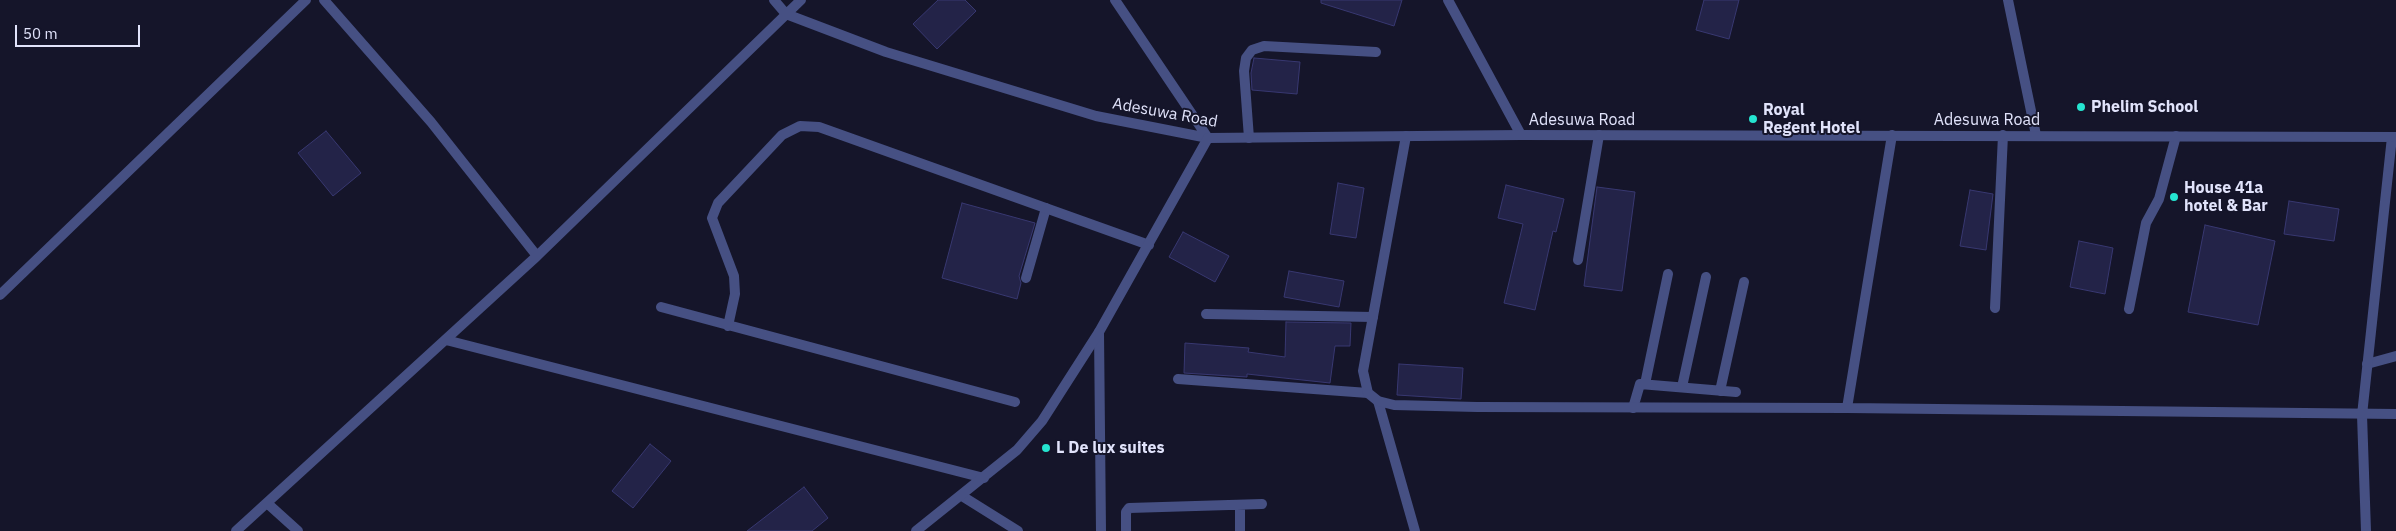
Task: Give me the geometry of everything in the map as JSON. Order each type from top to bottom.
[{"type":"street","points":[[0,295],[306,0]]},
{"type":"street","points":[[324,0],[431,122],[537,256]]},
{"type":"street","points":[[774,0],[786,14]]},
{"type":"street","points":[[236,531],[537,256],[800,0]]},
{"type":"street","points":[[916,531],[1017,450],[1042,421],[1099,332],[1208,138],[1115,0]]},
{"type":"street","points":[[1448,0],[1521,135]]},
{"type":"street","points":[[2008,0],[2036,135]]},
{"type":"street","name":"Adesuwa Road","points":[[786,14],[886,52],[1096,116],[1208,138],[1521,135],[2394,137]]},
{"type":"street","points":[[1249,138],[1244,71],[1246,58],[1252,50],[1264,46],[1376,52]]},
{"type":"street","points":[[728,326],[735,294],[734,276],[712,218],[718,203],[782,136],[800,126],[819,127],[1149,245]]},
{"type":"street","points":[[1578,260],[1599,135]]},
{"type":"street","points":[[1847,408],[1892,135]]},
{"type":"street","points":[[1995,308],[2003,135]]},
{"type":"street","points":[[1368,393],[1363,371],[1406,136]]},
{"type":"street","points":[[2129,309],[2146,224],[2159,199],[2176,136]]},
{"type":"street","points":[[2366,531],[2362,415],[2394,137]]},
{"type":"street","points":[[1026,278],[1046,208]]},
{"type":"street","points":[[1644,384],[1668,274]]},
{"type":"street","points":[[1682,387],[1706,277]]},
{"type":"street","points":[[1720,391],[1744,282]]},
{"type":"street","points":[[661,307],[1015,402]]},
{"type":"street","points":[[1206,314],[1373,317]]},
{"type":"street","points":[[1099,332],[1101,531],[1106,531]]},
{"type":"street","points":[[446,340],[984,478]]},
{"type":"street","points":[[2367,364],[2396,356]]},
{"type":"street","points":[[1178,379],[1368,393],[1378,401],[1394,405],[2396,414]]},
{"type":"street","points":[[1633,408],[1640,384],[1736,392]]},
{"type":"street","points":[[1378,401],[1415,531]]},
{"type":"street","points":[[962,496],[1018,531]]},
{"type":"street","points":[[267,502],[298,531]]},
{"type":"street","points":[[1126,531],[1126,512],[1129,508],[1262,504]]},
{"type":"street","points":[[1240,505],[1240,531]]},
{"type":"building","points":[[938,0],[965,0],[976,11],[937,49],[913,24]]},
{"type":"building","points":[[1321,0],[1402,0],[1394,26],[1321,3]]},
{"type":"building","points":[[1704,0],[1739,0],[1729,39],[1696,30]]},
{"type":"building","points":[[1254,58],[1300,62],[1297,94],[1252,90],[1251,73]]},
{"type":"building","points":[[326,131],[361,173],[333,196],[298,153]]},
{"type":"building","points":[[1338,183],[1364,188],[1356,238],[1330,234]]},
{"type":"building","points":[[1506,185],[1564,199],[1556,232],[1553,231],[1535,310],[1504,303],[1523,224],[1498,218]]},
{"type":"building","points":[[1597,187],[1635,192],[1622,291],[1584,286]]},
{"type":"building","points":[[1970,190],[1993,194],[1986,250],[1960,246]]},
{"type":"building","points":[[2289,201],[2339,209],[2334,241],[2284,234]]},
{"type":"building","points":[[962,203],[1035,223],[1019,276],[1021,283],[1017,299],[942,278]]},
{"type":"building","points":[[2205,225],[2275,241],[2258,325],[2188,312]]},
{"type":"building","points":[[1183,232],[1229,256],[1215,282],[1169,257]]},
{"type":"building","points":[[2079,241],[2113,248],[2105,294],[2070,287]]},
{"type":"building","points":[[1289,271],[1344,281],[1339,307],[1284,297]]},
{"type":"building","points":[[1286,322],[1351,323],[1350,346],[1335,346],[1330,383],[1247,374],[1247,377],[1184,373],[1185,343],[1249,348],[1248,352],[1285,357]]},
{"type":"building","points":[[1399,364],[1463,368],[1461,399],[1397,395]]},
{"type":"building","points":[[650,444],[671,461],[633,508],[612,491]]},
{"type":"building","points":[[804,487],[828,518],[812,531],[747,531]]},
{"type":"place","name":"Phelim School","points":[[2081,107]]},
{"type":"place","name":"Royal Regent Hotel","points":[[1753,119]]},
{"type":"place","name":"House 41a hotel & Bar","points":[[2174,197]]},
{"type":"place","name":"L De lux suites","points":[[1046,448]]}]
